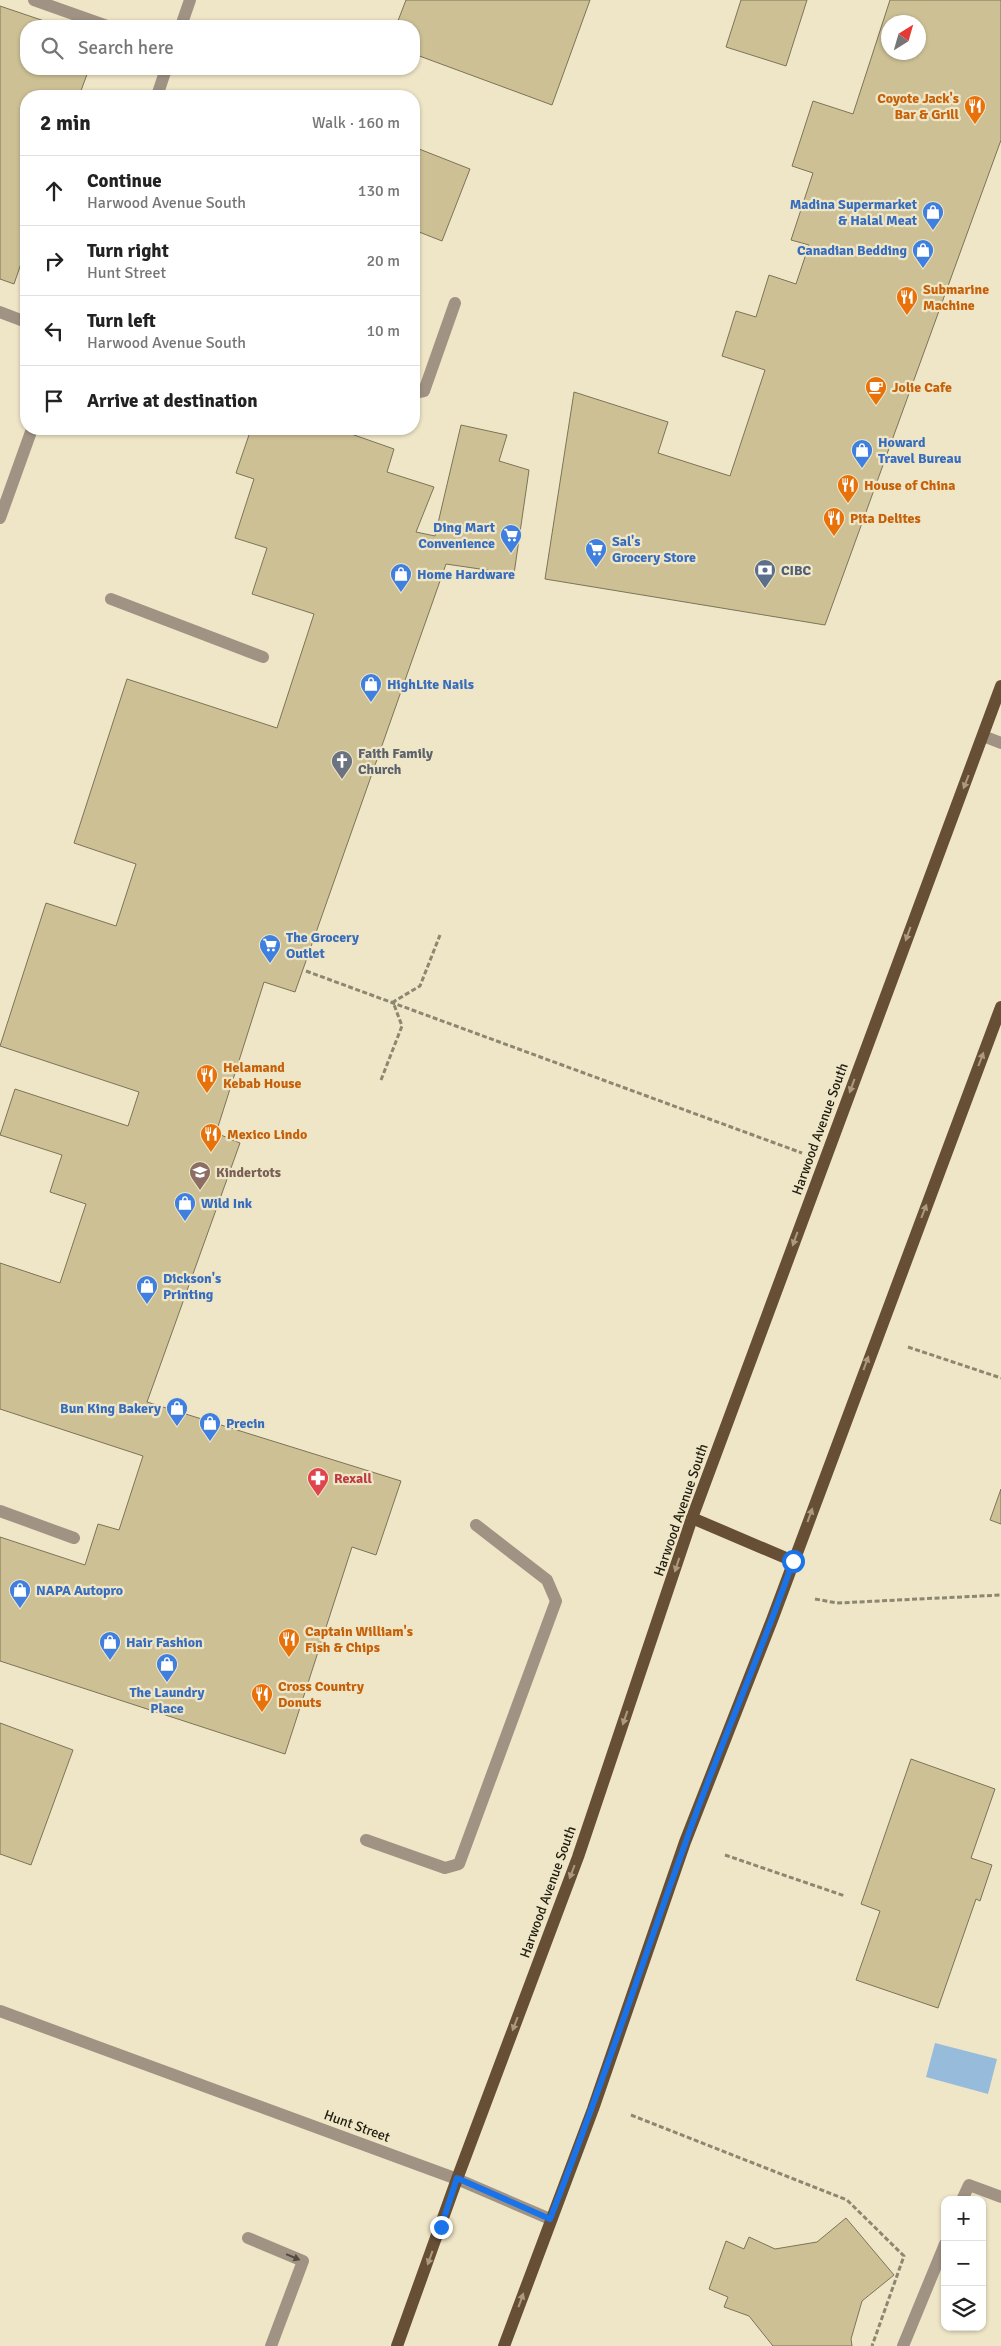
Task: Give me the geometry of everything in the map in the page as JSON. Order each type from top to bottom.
[{"type":"main road","name":"Harwood Avenue South","points":[[397,2346],[457,2178],[578,1857],[692,1518],[1001,686]]},
{"type":"main road","points":[[504,2346],[550,2219],[593,2109],[685,1842],[772,1620],[1001,1007]]},
{"type":"main road","points":[[692,1518],[793,1561]]},
{"type":"street","points":[[34,0],[90,20]]},
{"type":"street","points":[[183,20],[190,0]]},
{"type":"street","points":[[159,90],[164,75]]},
{"type":"street","points":[[420,392],[424,391],[455,303]]},
{"type":"street","points":[[0,312],[20,320]]},
{"type":"street","points":[[0,518],[30,435]]},
{"type":"street","points":[[111,599],[263,657]]},
{"type":"street","points":[[983,736],[1001,743]]},
{"type":"street","points":[[0,1511],[74,1538]]},
{"type":"street","points":[[366,1840],[444,1868],[459,1864],[556,1601],[547,1580],[476,1525]]},
{"type":"street","name":"Hunt Street","points":[[0,2011],[457,2178],[550,2219]]},
{"type":"street","points":[[964,2196],[968,2185],[1001,2197]]},
{"type":"street","points":[[248,2238],[304,2261],[271,2346]]},
{"type":"street","points":[[904,2346],[941,2254]]},
{"type":"path","points":[[393,1002],[420,986],[440,934]]},
{"type":"path","points":[[306,971],[824,1161]]},
{"type":"path","points":[[381,1080],[402,1026],[393,1002]]},
{"type":"path","points":[[908,1347],[1001,1378]]},
{"type":"path","points":[[815,1599],[837,1603],[1001,1595]]},
{"type":"path","points":[[725,1855],[845,1896]]},
{"type":"path","points":[[631,2116],[847,2200],[904,2256],[872,2346]]},
{"type":"water","points":[[935,2043],[997,2059],[988,2094],[926,2077]]},
{"type":"building","points":[[406,0],[590,0],[552,105],[420,56],[420,20],[398,20]]},
{"type":"building","points":[[741,0],[807,0],[786,66],[726,47]]},
{"type":"building","points":[[890,0],[1001,0],[1001,140],[825,625],[545,579],[574,392],[668,422],[658,453],[730,476],[765,370],[722,356],[736,311],[756,317],[769,275],[796,284],[809,245],[791,240],[813,173],[792,166],[813,101],[853,114],[881,28],[881,60],[926,60],[926,15],[885,15]]},
{"type":"building","points":[[0,6],[41,20],[20,20],[20,75],[87,75],[81,90],[20,90],[20,266],[14,284],[0,279]]},
{"type":"building","points":[[420,149],[470,169],[442,241],[420,232]]},
{"type":"building","points":[[461,425],[507,435],[499,461],[529,470],[514,574],[446,564],[295,992],[264,982],[216,1133],[240,1143],[147,1402],[401,1481],[376,1555],[352,1547],[285,1754],[0,1661],[0,1537],[85,1565],[98,1524],[119,1530],[143,1456],[0,1409],[0,1263],[60,1283],[86,1204],[50,1192],[62,1155],[0,1135],[15,1089],[128,1126],[139,1092],[0,1046],[46,903],[116,926],[136,864],[74,843],[127,679],[277,728],[314,614],[252,594],[267,548],[235,538],[254,479],[236,473],[249,435],[354,435],[394,449],[387,472],[434,487],[416,532],[435,536]]},
{"type":"building","points":[[1001,1489],[1001,1524],[990,1520]]},
{"type":"building","points":[[0,1723],[73,1750],[31,1865],[0,1854]]},
{"type":"building","points":[[911,1759],[995,1789],[971,1858],[992,1865],[980,1901],[976,1899],[938,2008],[856,1980],[880,1911],[861,1904]]},
{"type":"building","points":[[846,2218],[894,2275],[862,2301],[851,2339],[852,2346],[773,2346],[749,2316],[724,2307],[728,2297],[709,2289],[726,2241],[744,2249],[749,2237],[775,2249],[817,2242]]},
{"type":"place","name":"Coyote Jack's Bar & Grill","points":[[975,125]]},
{"type":"place","name":"Madina Supermarket & Halal Meat","points":[[933,231]]},
{"type":"place","name":"Canadian Bedding","points":[[923,269]]},
{"type":"place","name":"Submarine Machine","points":[[907,316]]},
{"type":"place","name":"Jolie Cafe","points":[[876,406]]},
{"type":"place","name":"Howard Travel Bureau","points":[[862,469]]},
{"type":"place","name":"House of China","points":[[848,504]]},
{"type":"place","name":"Pita Delites","points":[[834,537]]},
{"type":"place","name":"Ding Mart Convenience","points":[[511,554]]},
{"type":"place","name":"Sal's Grocery Store","points":[[596,568]]},
{"type":"place","name":"CIBC","points":[[765,589]]},
{"type":"place","name":"Home Hardware","points":[[401,593]]},
{"type":"place","name":"HighLite Nails","points":[[371,703]]},
{"type":"place","name":"Faith Family Church","points":[[342,780]]},
{"type":"place","name":"The Grocery Outlet","points":[[270,964]]},
{"type":"place","name":"Helamand Kebab House","points":[[207,1094]]},
{"type":"place","name":"Mexico Lindo","points":[[211,1153]]},
{"type":"place","name":"Kindertots","points":[[200,1191]]},
{"type":"place","name":"Wild Ink","points":[[185,1222]]},
{"type":"place","name":"Dickson's Printing","points":[[147,1305]]},
{"type":"place","name":"Bun King Bakery","points":[[177,1427]]},
{"type":"place","name":"Precin","points":[[210,1442]]},
{"type":"place","name":"Rexall","points":[[318,1497]]},
{"type":"place","name":"NAPA Autopro","points":[[20,1609]]},
{"type":"place","name":"Captain William's Fish & Chips","points":[[289,1658]]},
{"type":"place","name":"Hair Fashion","points":[[110,1661]]},
{"type":"place","name":"The Laundry Place","points":[[167,1683]]},
{"type":"place","name":"Cross Country Donuts","points":[[262,1713]]},
{"type":"route","points":[[441,2227],[457,2178],[550,2219],[593,2109],[685,1842],[772,1620],[793,1561]]}]
